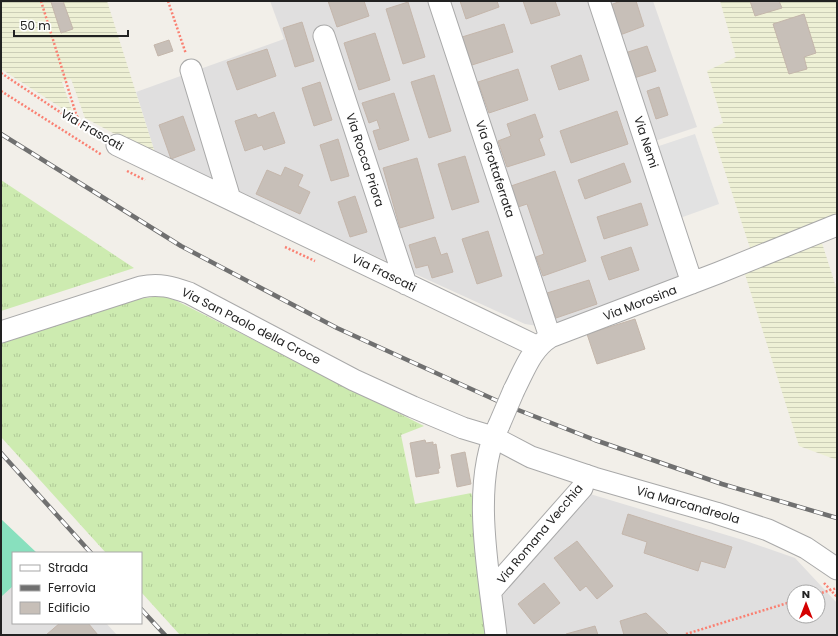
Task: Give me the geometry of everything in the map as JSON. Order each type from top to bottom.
[{"type":"street","name":"Via Grottaferrata","points":[[439,1],[544,342]]},
{"type":"street","name":"Via Nemi","points":[[599,1],[692,283]]},
{"type":"street","name":"Via Rocca Priora","points":[[324,36],[406,284]]},
{"type":"street","points":[[191,70],[230,199]]},
{"type":"street","name":"Via Frascati","points":[[118,145],[406,284],[544,342]]},
{"type":"street","name":"Via Morosina","points":[[544,342],[837,225]]},
{"type":"street","name":"Via San Paolo della Croce","points":[[1,332],[147,285],[164,285],[189,293],[354,380],[400,402],[463,428],[496,431]]},
{"type":"street","points":[[496,431],[530,358],[544,342]]},
{"type":"street","name":"Via Marcandreola","points":[[496,431],[531,457],[768,530],[806,548],[837,569]]},
{"type":"street","name":"Via Romana Vecchia","points":[[496,431],[486,471],[484,508],[484,530],[496,635]]},
{"type":"street","name":"Via Marcandreola","points":[[486,471],[496,463],[508,458],[531,457]]},
{"type":"street","name":"Via Romana Vecchia","points":[[491,591],[582,488],[586,475]]},
{"type":"path","points":[[41,1],[81,126]]},
{"type":"path","points":[[168,1],[191,70]]},
{"type":"path","name":"Via Frascati","points":[[1,74],[81,126],[118,145]]},
{"type":"path","points":[[826,591],[837,588]]},
{"type":"path","points":[[686,634],[786,603]]},
{"type":"shaded area","points":[[270,1],[653,1],[697,127],[652,142],[698,277],[550,328],[525,324],[156,156],[136,92],[284,39]]},
{"type":"shaded area","points":[[695,134],[719,204],[680,218],[656,147]]},
{"type":"shaded area","points":[[590,494],[743,540],[795,558],[819,584],[786,584],[786,624],[826,624],[826,591],[837,603],[837,635],[497,635],[491,591]]},
{"type":"shaded area","points":[[12,587],[12,624],[107,624],[117,635],[1,635],[1,597]]},
{"type":"green space","points":[[1,1],[107,1],[156,156],[85,118],[71,79],[62,82],[74,116],[1,69]]},
{"type":"green space","points":[[720,1],[837,1],[837,216],[750,248],[711,129],[723,123],[707,71],[736,57]]},
{"type":"green space","points":[[1,180],[134,268],[1,311]]},
{"type":"green space","points":[[821,240],[837,290],[837,460],[799,446],[743,268]]},
{"type":"green space","points":[[165,297],[175,300],[424,426],[401,435],[415,504],[471,493],[484,520],[497,635],[180,635],[142,593],[142,552],[105,552],[1,437],[1,343],[138,299]]},
{"type":"green space","points":[[1,519],[36,552],[12,552],[12,587],[1,597]]},
{"type":"building","points":[[63,1],[73,29],[61,33],[51,2]]},
{"type":"building","points":[[328,1],[364,1],[369,16],[337,27]]},
{"type":"building","points":[[460,1],[497,1],[499,7],[466,19]]},
{"type":"building","points":[[523,1],[555,1],[560,15],[531,24]]},
{"type":"building","points":[[621,1],[636,1],[644,26],[620,35],[610,5]]},
{"type":"building","points":[[750,1],[779,1],[782,8],[755,16]]},
{"type":"building","points":[[408,2],[425,57],[403,64],[386,9]]},
{"type":"building","points":[[804,14],[816,53],[804,57],[807,69],[789,74],[773,24]]},
{"type":"building","points":[[302,22],[314,61],[295,67],[283,28]]},
{"type":"building","points":[[504,24],[513,52],[472,65],[462,37]]},
{"type":"building","points":[[375,33],[390,80],[359,90],[344,43]]},
{"type":"building","points":[[169,40],[173,51],[158,56],[154,45]]},
{"type":"building","points":[[647,46],[656,71],[634,78],[625,53]]},
{"type":"building","points":[[267,49],[276,76],[237,90],[227,62]]},
{"type":"building","points":[[581,55],[589,80],[559,90],[551,66]]},
{"type":"building","points":[[518,69],[528,100],[489,113],[478,82]]},
{"type":"building","points":[[434,75],[451,131],[429,138],[411,82]]},
{"type":"building","points":[[320,82],[332,120],[314,126],[302,88]]},
{"type":"building","points":[[659,87],[668,115],[656,119],[647,91]]},
{"type":"building","points":[[394,93],[409,140],[379,150],[373,131],[380,129],[377,120],[369,123],[362,103]]},
{"type":"building","points":[[617,111],[628,144],[571,163],[560,131]]},
{"type":"building","points":[[274,112],[285,143],[264,150],[262,145],[245,151],[235,121],[256,114],[258,118]]},
{"type":"building","points":[[535,114],[543,137],[539,139],[545,155],[507,167],[498,141],[511,136],[507,124]]},
{"type":"building","points":[[183,116],[195,150],[171,159],[159,125]]},
{"type":"building","points":[[338,139],[349,176],[331,181],[320,145]]},
{"type":"building","points":[[465,156],[479,202],[452,210],[438,164]]},
{"type":"building","points":[[417,158],[434,218],[400,228],[383,168]]},
{"type":"building","points":[[624,163],[631,182],[585,199],[578,180]]},
{"type":"building","points":[[285,167],[303,175],[298,186],[310,192],[300,214],[256,194],[267,170],[281,176]]},
{"type":"building","points":[[555,171],[586,261],[543,276],[536,257],[544,254],[527,204],[518,207],[511,186]]},
{"type":"building","points":[[355,196],[367,232],[350,237],[338,202]]},
{"type":"building","points":[[641,203],[648,225],[604,239],[597,217]]},
{"type":"building","points":[[488,231],[502,276],[477,284],[462,239]]},
{"type":"building","points":[[435,237],[441,255],[447,253],[453,272],[432,278],[428,265],[416,268],[409,245]]},
{"type":"building","points":[[631,247],[639,270],[609,280],[601,257]]},
{"type":"building","points":[[589,280],[597,304],[556,318],[547,293]]},
{"type":"building","points":[[635,319],[645,349],[597,364],[587,334]]},
{"type":"building","points":[[425,440],[426,443],[433,442],[433,445],[436,444],[440,468],[438,469],[439,473],[416,477],[410,443]]},
{"type":"building","points":[[465,452],[471,484],[457,487],[451,455]]},
{"type":"building","points":[[628,514],[732,547],[725,568],[701,561],[698,571],[644,553],[647,542],[622,534]]},
{"type":"building","points":[[577,541],[613,586],[597,599],[586,586],[580,591],[554,558]]},
{"type":"building","points":[[544,583],[560,603],[534,624],[518,604]]},
{"type":"building","points":[[646,613],[668,634],[624,635],[620,621]]},
{"type":"building","points":[[59,624],[89,624],[98,635],[46,635]]},
{"type":"building","points":[[595,626],[598,635],[566,635],[566,634]]},
{"type":"railway","points":[[1,134],[181,246],[337,328],[513,408],[595,440],[722,484],[837,518]]},
{"type":"railway","points":[[1,453],[90,552]]},
{"type":"railway","points":[[142,610],[165,635]]}]
